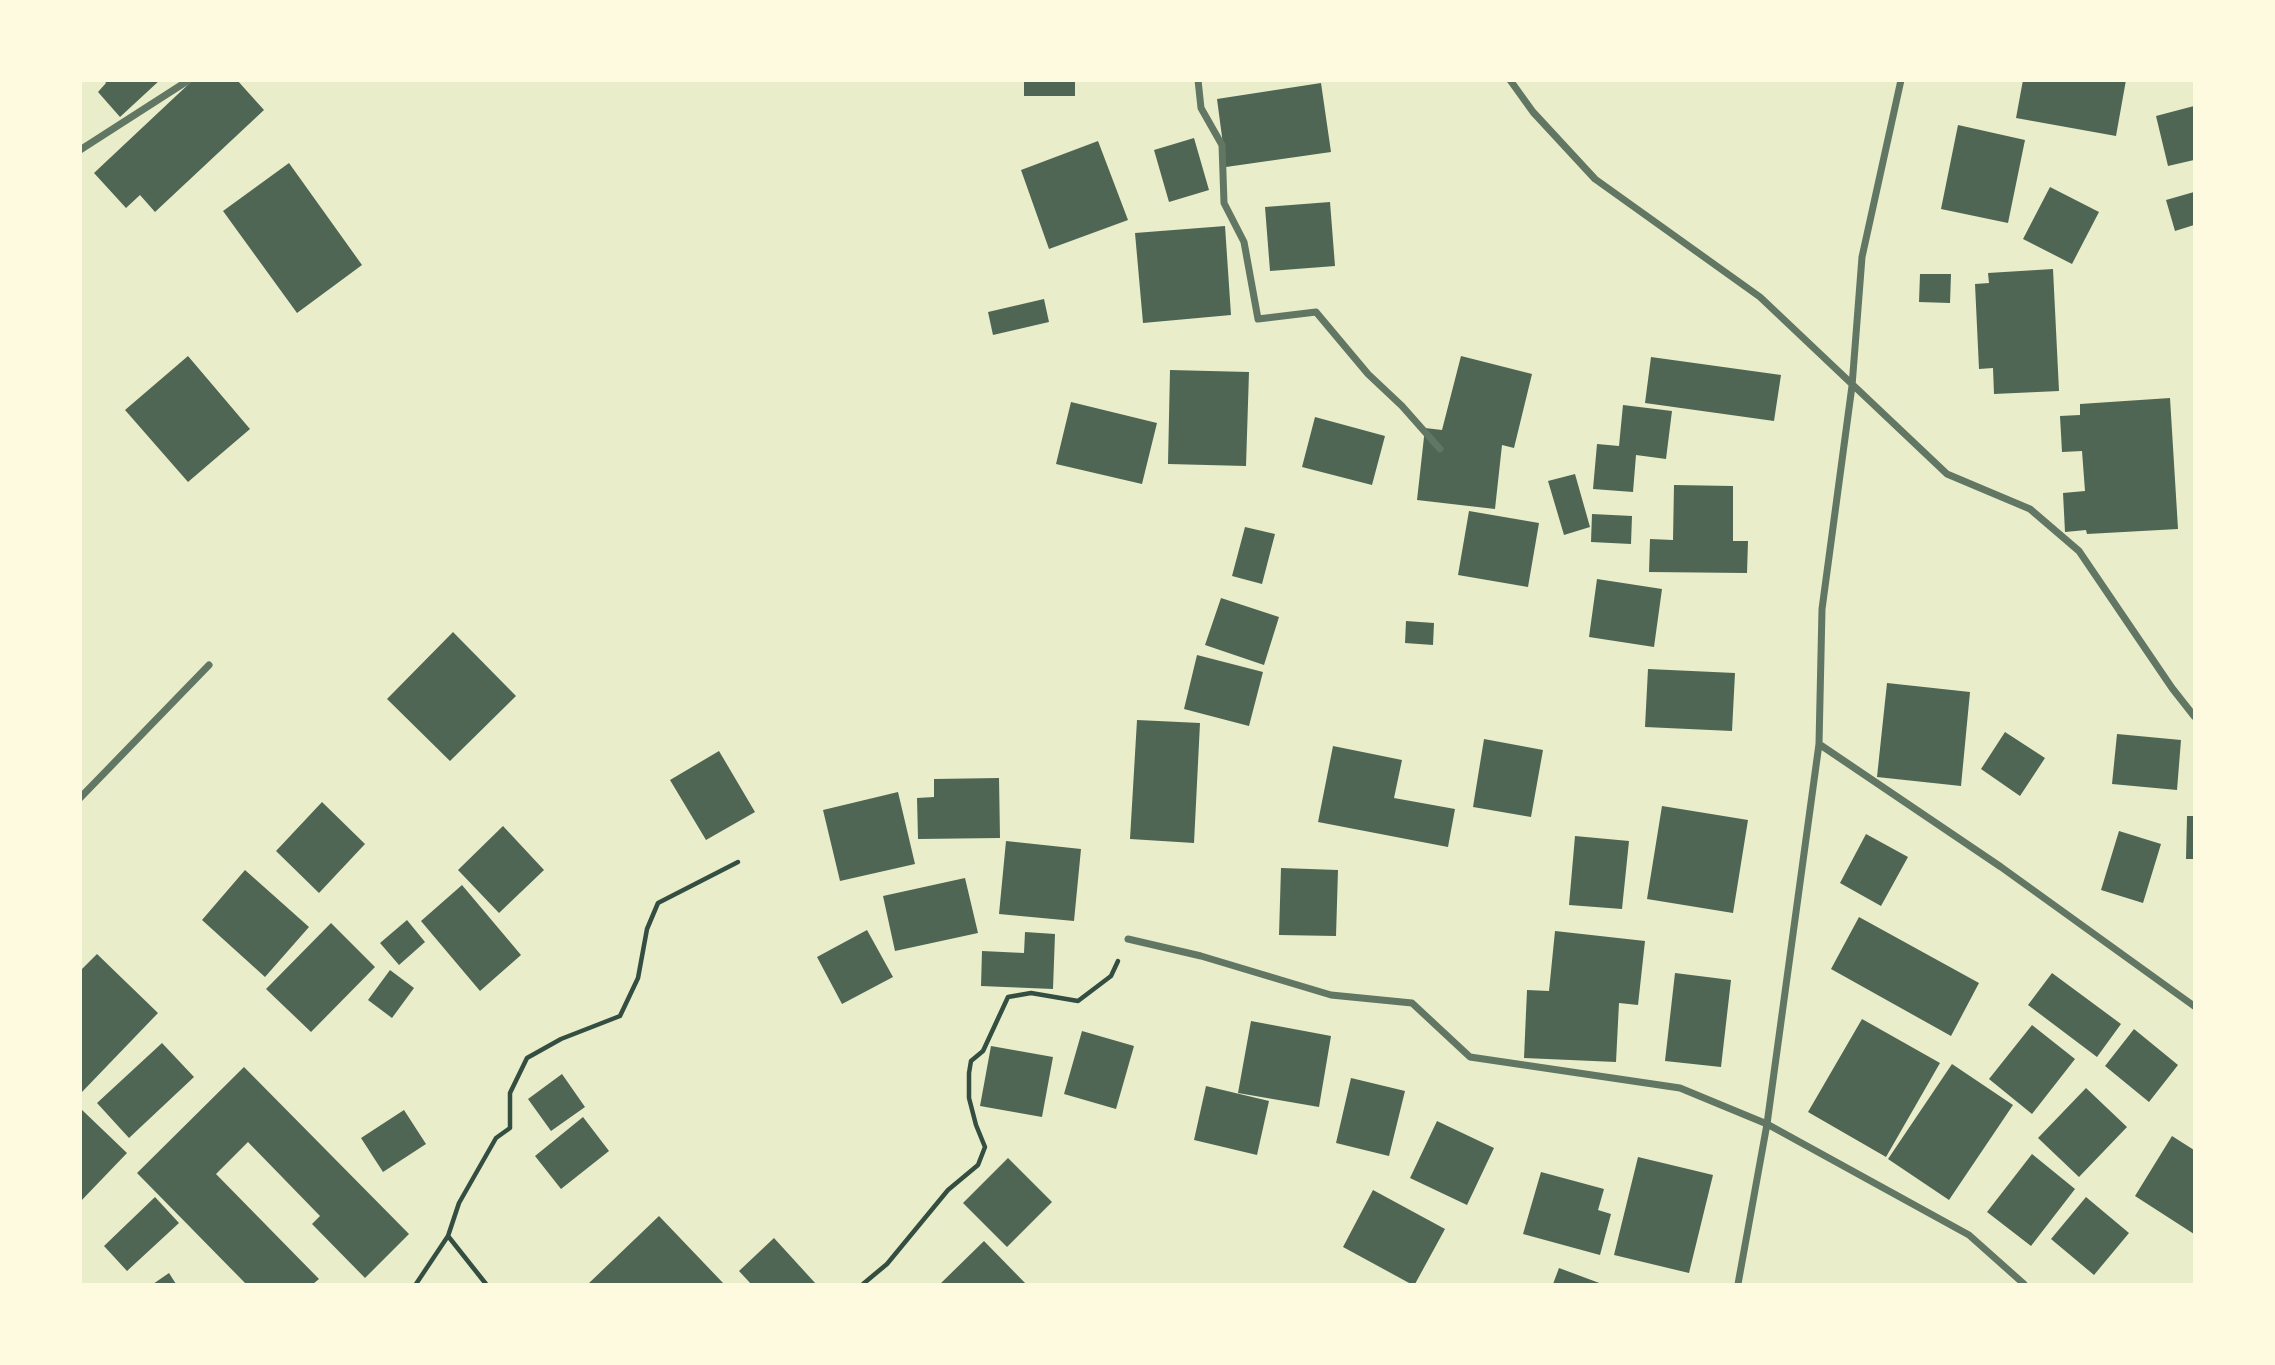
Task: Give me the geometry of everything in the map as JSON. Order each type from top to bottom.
[{"type":"street","points":[[80,150],[189,80]]},
{"type":"street","points":[[1198,80],[1201,108],[1222,145],[1223,203],[1244,242],[1258,319],[1316,312],[1368,374],[1402,406],[1440,449]]},
{"type":"street","points":[[1510,80],[1532,112],[1595,179],[1759,297],[1947,474],[2029,509],[2079,551],[2194,716]]},
{"type":"street","points":[[1738,1284],[1767,1124],[1819,744],[1822,609],[1852,386],[1862,257],[1900,80]]},
{"type":"street","points":[[80,797],[209,664]]},
{"type":"street","points":[[1819,744],[2001,867],[2194,1006]]},
{"type":"street","points":[[1128,939],[1200,956],[1331,995],[1412,1003],[1470,1057],[1680,1088],[1767,1124],[1969,1235],[2024,1284]]},
{"type":"path","points":[[416,1284],[448,1236],[459,1203],[496,1138],[510,1128],[510,1093],[527,1059],[561,1040],[620,1016],[638,978],[646,929],[658,904],[738,862]]},
{"type":"path","points":[[863,1284],[887,1264],[948,1190],[978,1165],[985,1147],[969,1098],[971,1061],[983,1051],[1007,997],[1031,993],[1078,1001],[1111,976],[1128,939]]},
{"type":"path","points":[[448,1236],[486,1284]]},
{"type":"building","points":[[104,80],[160,80],[120,117],[98,92],[106,83]]},
{"type":"building","points":[[193,80],[237,80],[264,110],[155,212],[140,195],[126,208],[94,173]]},
{"type":"building","points":[[1024,80],[1075,80],[1075,96],[1024,96]]},
{"type":"building","points":[[2023,80],[2126,80],[2116,136],[2016,118]]},
{"type":"building","points":[[1321,83],[1331,152],[1226,167],[1217,99]]},
{"type":"building","points":[[2194,106],[2194,160],[2168,166],[2156,116]]},
{"type":"building","points":[[1958,125],[2025,140],[2008,223],[1941,209]]},
{"type":"building","points":[[1194,138],[1209,190],[1169,202],[1154,150]]},
{"type":"building","points":[[1098,141],[1128,220],[1049,249],[1021,170]]},
{"type":"building","points":[[289,163],[362,265],[297,313],[223,211]]},
{"type":"building","points":[[2050,187],[2099,212],[2072,264],[2023,239]]},
{"type":"building","points":[[2194,192],[2194,225],[2175,231],[2166,200]]},
{"type":"building","points":[[1330,202],[1335,266],[1270,271],[1265,207]]},
{"type":"building","points":[[1225,226],[1231,315],[1143,323],[1135,233]]},
{"type":"building","points":[[2053,269],[2059,391],[1994,394],[1993,368],[1979,369],[1975,284],[1989,283],[1988,273]]},
{"type":"building","points":[[1920,274],[1951,274],[1950,303],[1919,302]]},
{"type":"building","points":[[1044,299],[1049,322],[993,335],[988,312]]},
{"type":"building","points":[[188,356],[250,429],[188,482],[125,410]]},
{"type":"building","points":[[1461,356],[1532,374],[1514,448],[1502,445],[1495,509],[1417,500],[1425,428],[1442,430]]},
{"type":"building","points":[[1651,357],[1781,375],[1774,421],[1645,403]]},
{"type":"building","points":[[1170,370],[1249,372],[1246,466],[1168,464]]},
{"type":"building","points":[[2170,398],[2178,529],[2087,534],[2086,530],[2065,532],[2063,493],[2085,491],[2082,451],[2062,452],[2060,416],[2080,415],[2080,404]]},
{"type":"building","points":[[1071,402],[1157,423],[1142,484],[1056,464]]},
{"type":"building","points":[[1623,405],[1672,411],[1666,459],[1636,455],[1633,492],[1593,489],[1597,444],[1619,446]]},
{"type":"building","points":[[1315,417],[1385,436],[1372,485],[1302,467]]},
{"type":"building","points":[[1575,474],[1590,527],[1564,535],[1548,481]]},
{"type":"building","points":[[1674,485],[1733,486],[1733,541],[1748,541],[1747,573],[1649,572],[1650,539],[1673,540]]},
{"type":"building","points":[[1469,511],[1539,523],[1528,587],[1458,575]]},
{"type":"building","points":[[1592,514],[1632,516],[1631,544],[1591,542]]},
{"type":"building","points":[[1245,527],[1275,534],[1262,584],[1232,576]]},
{"type":"building","points":[[1597,579],[1662,589],[1654,647],[1589,637]]},
{"type":"building","points":[[1221,598],[1279,617],[1264,665],[1205,645]]},
{"type":"building","points":[[1406,621],[1434,623],[1433,645],[1405,643]]},
{"type":"building","points":[[453,632],[516,696],[450,761],[387,699]]},
{"type":"building","points":[[1197,655],[1263,672],[1249,726],[1184,709]]},
{"type":"building","points":[[1648,669],[1735,673],[1732,731],[1645,727]]},
{"type":"building","points":[[1887,683],[1970,692],[1961,786],[1877,777]]},
{"type":"building","points":[[1137,720],[1200,723],[1194,843],[1130,839]]},
{"type":"building","points":[[2005,732],[2045,758],[2020,796],[1981,769]]},
{"type":"building","points":[[2117,734],[2181,740],[2177,790],[2112,784]]},
{"type":"building","points":[[1484,739],[1543,750],[1531,817],[1473,807]]},
{"type":"building","points":[[1333,746],[1402,760],[1394,798],[1455,809],[1448,847],[1318,822]]},
{"type":"building","points":[[719,751],[755,812],[706,840],[670,780]]},
{"type":"building","points":[[999,778],[1000,838],[918,839],[917,798],[934,797],[934,779]]},
{"type":"building","points":[[898,792],[915,864],[840,881],[823,810]]},
{"type":"building","points":[[322,802],[365,844],[319,893],[276,851]]},
{"type":"building","points":[[1662,806],[1748,820],[1733,913],[1647,899]]},
{"type":"building","points":[[2187,816],[2194,816],[2194,859],[2186,859]]},
{"type":"building","points":[[503,826],[544,870],[499,913],[458,870]]},
{"type":"building","points":[[2119,831],[2161,844],[2143,903],[2101,890]]},
{"type":"building","points":[[1866,834],[1908,857],[1881,906],[1840,883]]},
{"type":"building","points":[[1575,836],[1629,841],[1622,909],[1569,905]]},
{"type":"building","points":[[1006,841],[1081,849],[1074,921],[999,914]]},
{"type":"building","points":[[1281,868],[1338,870],[1336,936],[1279,935]]},
{"type":"building","points":[[245,870],[309,927],[265,977],[202,920]]},
{"type":"building","points":[[965,878],[978,933],[895,951],[883,896]]},
{"type":"building","points":[[462,885],[521,955],[480,991],[421,921]]},
{"type":"building","points":[[1859,917],[1979,983],[1951,1036],[1831,969]]},
{"type":"building","points":[[407,920],[425,942],[399,965],[380,943]]},
{"type":"building","points":[[331,923],[375,967],[311,1032],[266,989]]},
{"type":"building","points":[[867,930],[893,977],[842,1004],[817,957]]},
{"type":"building","points":[[1555,931],[1645,941],[1638,1005],[1619,1003],[1616,1062],[1524,1058],[1527,990],[1549,991]]},
{"type":"building","points":[[1025,932],[1055,934],[1053,989],[981,986],[982,951],[1024,953]]},
{"type":"building","points":[[97,954],[158,1013],[82,1092],[80,971]]},
{"type":"building","points":[[390,970],[414,988],[392,1018],[368,1000]]},
{"type":"building","points":[[1675,973],[1731,980],[1721,1067],[1665,1061]]},
{"type":"building","points":[[2052,973],[2121,1024],[2097,1057],[2028,1005]]},
{"type":"building","points":[[1862,1019],[1940,1063],[1886,1157],[1808,1112]]},
{"type":"building","points":[[1251,1021],[1331,1036],[1319,1107],[1238,1093]]},
{"type":"building","points":[[2032,1025],[2075,1059],[2032,1114],[1989,1079]]},
{"type":"building","points":[[2134,1029],[2178,1065],[2149,1102],[2105,1066]]},
{"type":"building","points":[[1082,1031],[1134,1046],[1116,1109],[1064,1094]]},
{"type":"building","points":[[162,1043],[194,1077],[129,1138],[97,1103]]},
{"type":"building","points":[[991,1046],[1053,1057],[1042,1117],[980,1106]]},
{"type":"building","points":[[1952,1064],[2013,1105],[1949,1200],[1888,1159]]},
{"type":"building","points":[[244,1067],[409,1234],[365,1278],[312,1224],[320,1216],[248,1142],[216,1174],[319,1279],[313,1284],[246,1284],[137,1173]]},
{"type":"building","points":[[562,1074],[585,1107],[551,1131],[528,1099]]},
{"type":"building","points":[[1351,1078],[1405,1091],[1389,1156],[1336,1143]]},
{"type":"building","points":[[1206,1086],[1269,1101],[1257,1155],[1194,1140]]},
{"type":"building","points":[[2086,1088],[2127,1127],[2079,1177],[2038,1138]]},
{"type":"building","points":[[80,1108],[127,1153],[80,1202]]},
{"type":"building","points":[[404,1110],[426,1144],[383,1172],[361,1138]]},
{"type":"building","points":[[583,1117],[609,1151],[561,1189],[535,1156]]},
{"type":"building","points":[[1437,1121],[1494,1148],[1467,1205],[1410,1178]]},
{"type":"building","points":[[2172,1136],[2194,1150],[2194,1234],[2135,1196]]},
{"type":"building","points":[[2032,1154],[2075,1189],[2031,1246],[1987,1212]]},
{"type":"building","points":[[1638,1157],[1713,1175],[1689,1273],[1614,1255]]},
{"type":"building","points":[[1008,1158],[1052,1202],[1007,1247],[963,1203]]},
{"type":"building","points":[[1541,1172],[1604,1189],[1598,1210],[1611,1214],[1600,1255],[1523,1234]]},
{"type":"building","points":[[1373,1190],[1445,1229],[1415,1284],[1343,1247]]},
{"type":"building","points":[[155,1197],[179,1223],[127,1271],[104,1246]]},
{"type":"building","points":[[2086,1197],[2129,1233],[2094,1275],[2051,1239]]},
{"type":"building","points":[[659,1216],[724,1284],[588,1284]]},
{"type":"building","points":[[774,1238],[816,1284],[751,1284],[739,1271]]},
{"type":"building","points":[[984,1241],[1026,1284],[940,1284]]},
{"type":"building","points":[[1559,1268],[1602,1284],[1553,1284]]},
{"type":"building","points":[[169,1273],[176,1284],[153,1284]]}]
